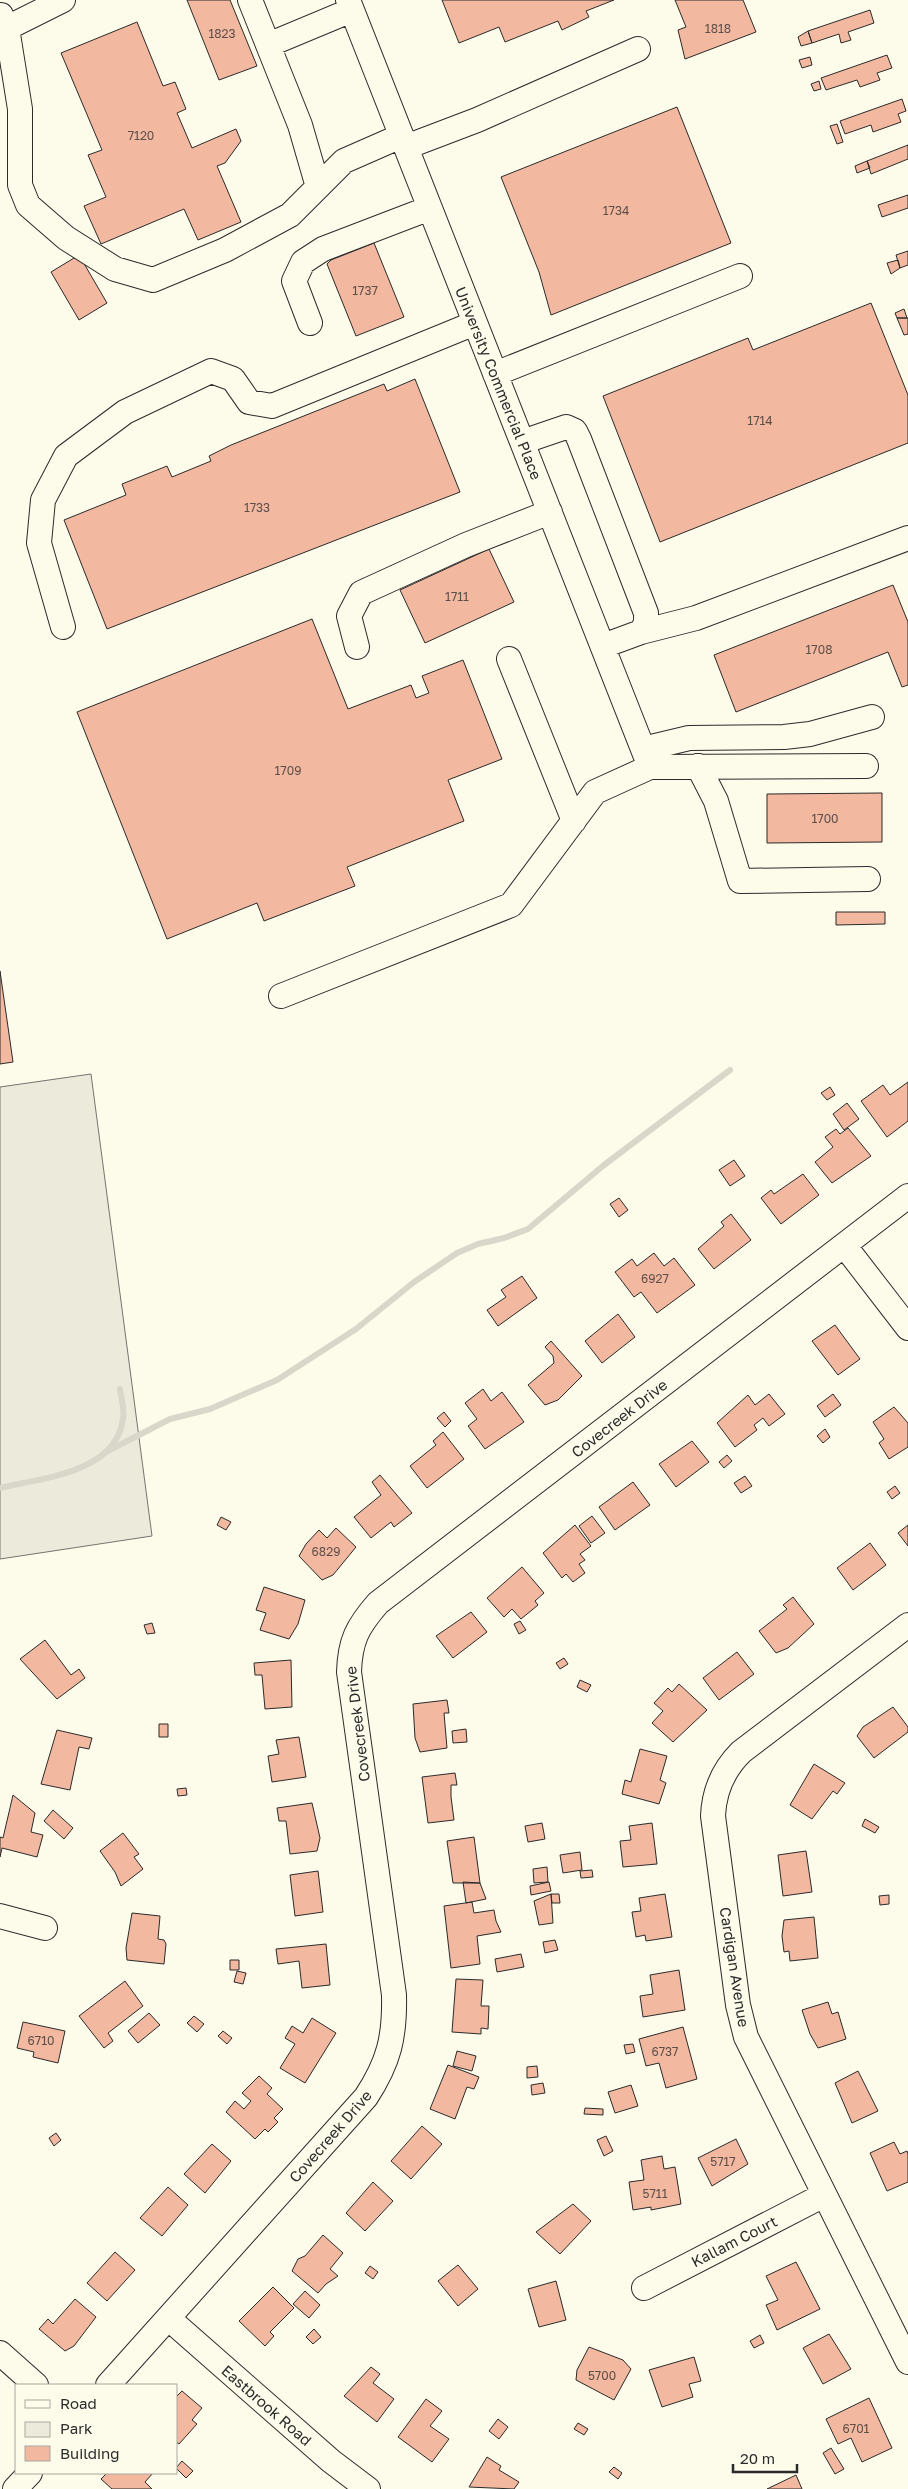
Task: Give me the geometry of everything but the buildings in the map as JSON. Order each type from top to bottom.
[{"type":"street","points":[[63,0],[4,20],[20,109],[20,185],[28,205],[66,238],[114,269],[153,280],[225,250],[290,215],[344,161],[477,120],[638,49]]},
{"type":"street","points":[[250,0],[300,125],[318,187]]},
{"type":"street","points":[[268,45],[350,5]]},
{"type":"street","name":"University Commercial Place","points":[[350,5],[647,758]]},
{"type":"street","points":[[310,323],[294,281],[303,262],[324,249],[430,208]]},
{"type":"street","points":[[495,374],[740,276]]},
{"type":"street","points":[[63,627],[39,543],[43,500],[66,456],[125,412],[211,371],[233,379],[249,402],[272,406],[475,324]]},
{"type":"street","points":[[522,442],[566,427],[575,431],[646,613],[646,623],[641,632]]},
{"type":"street","points":[[357,647],[349,616],[361,593],[466,545],[550,512]]},
{"type":"street","points":[[603,646],[641,632],[696,618],[908,538]]},
{"type":"street","points":[[509,659],[574,821]]},
{"type":"street","points":[[282,996],[511,905],[595,792],[647,758],[689,738],[784,737],[810,734],[872,717]]},
{"type":"street","points":[[647,758],[698,766],[866,766]]},
{"type":"street","points":[[698,766],[716,801],[740,881],[868,879]]},
{"type":"street","name":"Covecreek Drive","points":[[109,2384],[366,2097],[380,2077],[390,2051],[395,2023],[394,1995],[349,1672],[353,1639],[363,1620],[378,1603],[908,1196]]},
{"type":"street","points":[[844,1245],[908,1328]]},
{"type":"street","name":"Cardigan Avenue","points":[[908,1625],[741,1752],[732,1761],[720,1781],[713,1804],[737,1995],[746,2037],[908,2362]]},
{"type":"street","points":[[0,1916],[45,1928]]},
{"type":"street","name":"Kallam Court","points":[[644,2288],[824,2195]]},
{"type":"street","name":"Eastbrook Road","points":[[168,2318],[331,2461],[368,2489]]},
{"type":"street","points":[[0,2353],[35,2384]]},
{"type":"street","points":[[15,2489],[29,2474]]},
{"type":"green space","points":[[91,1074],[152,1536],[0,1559],[0,1087]]},
{"type":"waterway","points":[[106,1452],[170,1419],[210,1409],[277,1380],[356,1329],[414,1282],[457,1253],[478,1244],[504,1238],[528,1229],[604,1165],[730,1070]]},
{"type":"waterway","points":[[0,1488],[75,1470],[92,1462],[107,1451],[117,1437],[123,1419],[120,1389]]}]
